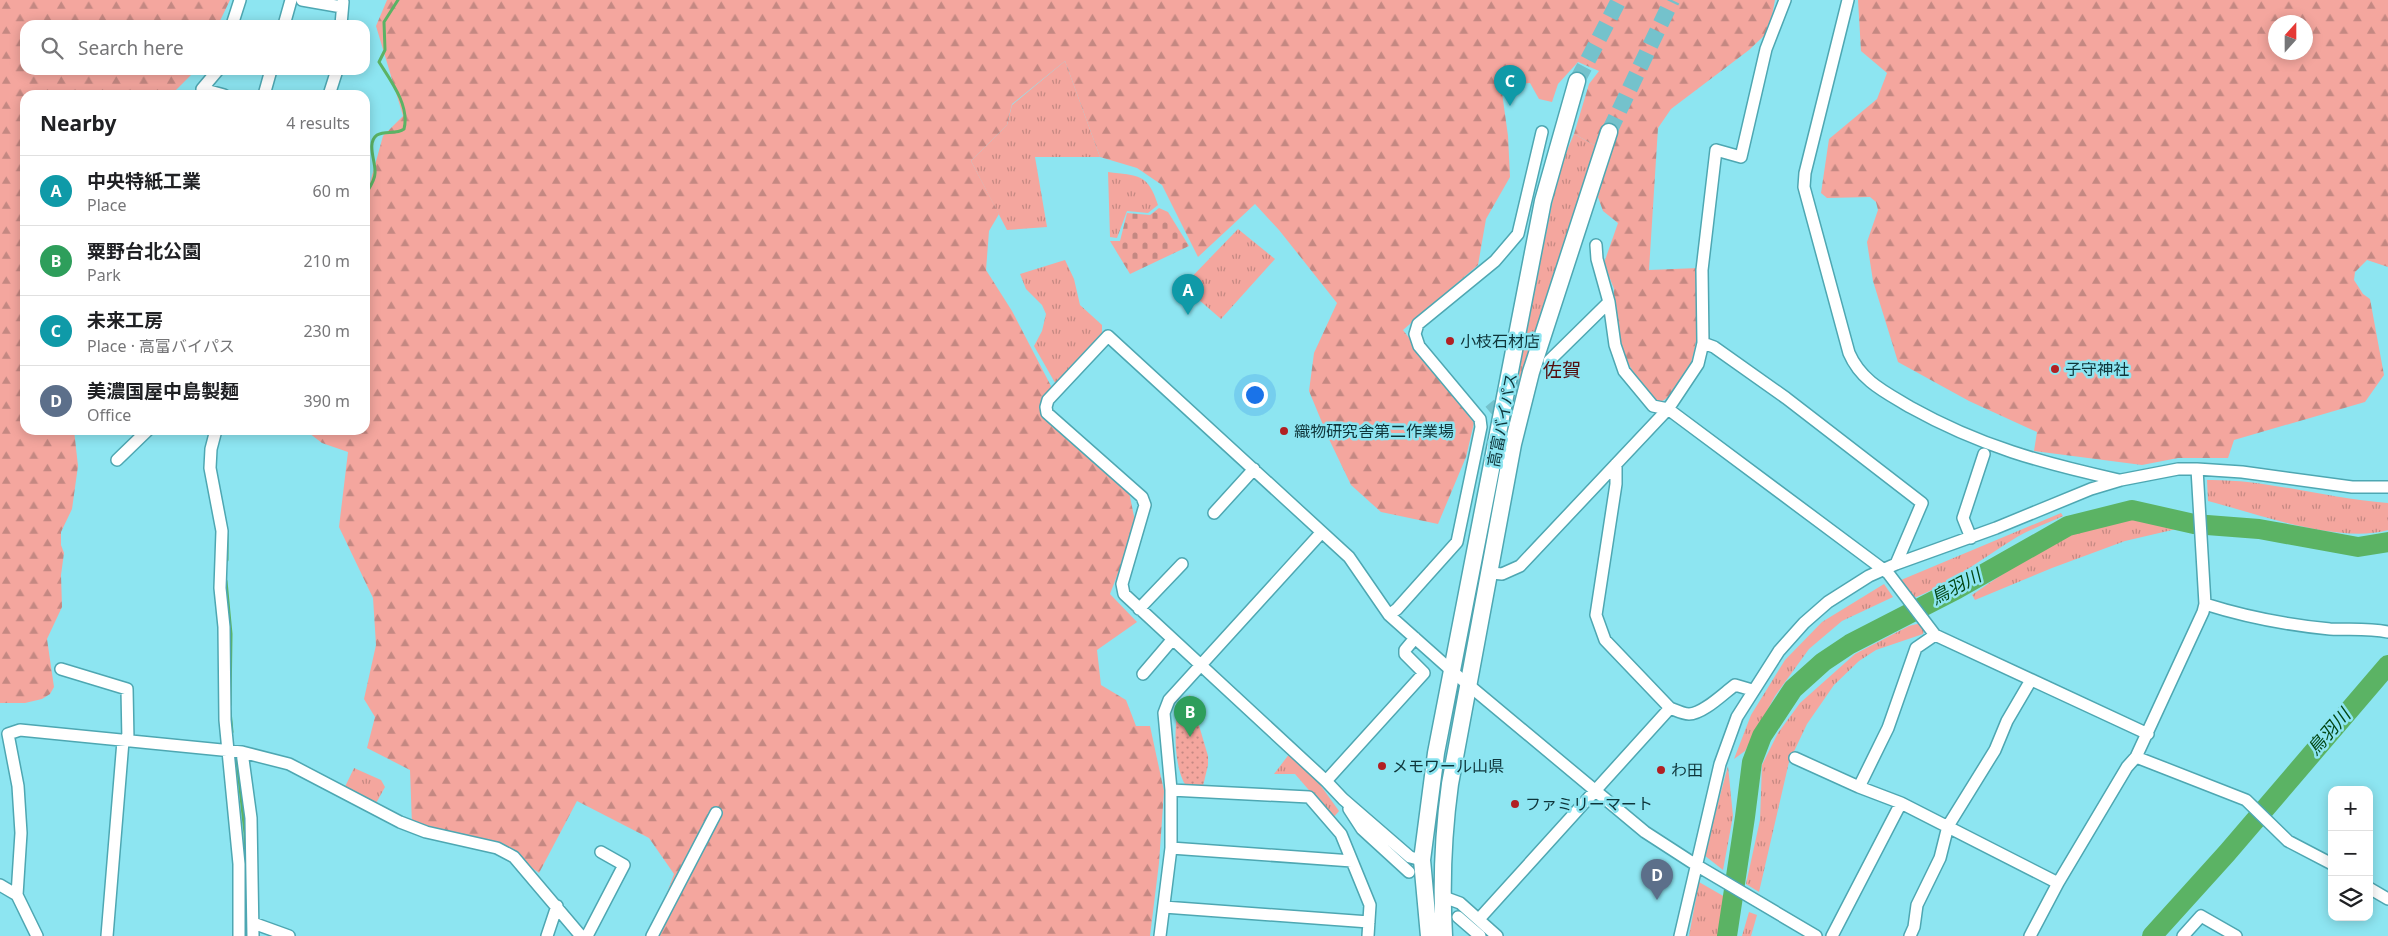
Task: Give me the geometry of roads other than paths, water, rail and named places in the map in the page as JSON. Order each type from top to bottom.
[{"type":"highway","name":"高富バイパス","points":[[1429,936],[1422,860],[1436,753],[1543,201],[1577,81]]},
{"type":"highway","name":"高富バイパス","points":[[1444,936],[1442,896],[1443,838],[1450,784],[1468,683],[1491,573],[1513,444],[1531,372],[1609,132]]},
{"type":"street","points":[[234,20],[240,0]]},
{"type":"street","points":[[285,20],[291,0]]},
{"type":"street","points":[[302,0],[343,4],[341,20]]},
{"type":"street","points":[[1491,573],[1502,574],[1520,566],[1668,409],[1681,393],[1698,364],[1703,343],[1702,270],[1716,150],[1741,157],[1766,49],[1785,0]]},
{"type":"street","points":[[1848,0],[1805,173],[1804,187],[1848,353],[1854,366],[1864,378],[1883,391],[1948,428],[2029,458],[2121,480]]},
{"type":"street","points":[[201,90],[214,75]]},
{"type":"street","points":[[265,90],[270,75]]},
{"type":"street","points":[[330,90],[335,75]]},
{"type":"street","points":[[1388,615],[1397,609],[1457,542],[1484,415],[1419,346],[1415,334],[1418,324],[1494,262],[1518,234],[1542,132]]},
{"type":"street","points":[[1596,245],[1597,259],[1609,302],[1615,345],[1624,371],[1654,406],[1668,409],[1886,572],[1932,630],[2031,680],[2148,734]]},
{"type":"street","points":[[1549,361],[1609,302]]},
{"type":"street","points":[[1422,860],[1410,857],[1343,800],[1326,781],[1172,640],[1122,590],[1144,514],[1145,505],[1142,497],[1047,413],[1046,407],[1048,400],[1108,336],[1348,557],[1388,615],[1453,672],[1645,832],[1698,867],[1816,936]]},
{"type":"street","points":[[1703,343],[1714,347],[1786,398],[1922,502],[1896,564]]},
{"type":"street","points":[[117,460],[143,435]]},
{"type":"street","points":[[215,435],[211,449],[210,468],[222,531],[220,588],[224,627],[225,720],[238,864],[239,936]]},
{"type":"street","points":[[1971,538],[1963,518],[1984,454]]},
{"type":"street","points":[[1616,464],[1616,484],[1596,616],[1605,640],[1670,708],[1689,714],[1706,707],[1735,685],[1752,690]]},
{"type":"street","points":[[1214,513],[1254,469]]},
{"type":"street","points":[[1680,936],[1698,867],[1722,757],[1741,707],[1779,651],[1810,618],[1836,596],[1869,576],[1886,572],[1896,564],[1971,538],[2074,496],[2121,480],[2178,469],[2242,472],[2352,487],[2388,487]]},
{"type":"street","points":[[2030,936],[2058,883],[2128,767],[2136,757],[2205,604],[2197,471]]},
{"type":"street","points":[[1160,936],[1171,848],[1172,790],[1164,713],[1166,706],[1321,532]]},
{"type":"street","points":[[1139,608],[1182,564]]},
{"type":"street","points":[[2205,604],[2267,620],[2331,629],[2372,629],[2388,632]]},
{"type":"street","points":[[1859,787],[1888,728],[1916,648],[1932,630]]},
{"type":"street","points":[[1326,781],[1424,673],[1405,654],[1405,650],[1414,638]]},
{"type":"street","points":[[1143,674],[1172,640]]},
{"type":"street","points":[[60,669],[128,689],[126,741],[107,936]]},
{"type":"street","points":[[1910,936],[1914,927],[1917,905],[1940,858],[1948,826],[1995,750],[2007,720],[2031,680]]},
{"type":"street","points":[[1479,919],[1670,708]]},
{"type":"street","points":[[37,936],[17,895],[21,833],[18,786],[8,734],[20,730],[242,752],[289,764],[400,822],[426,832],[497,848],[514,857],[581,936]]},
{"type":"street","points":[[242,752],[251,818],[253,936]]},
{"type":"street","points":[[2136,757],[2246,800],[2288,841],[2328,862]]},
{"type":"street","points":[[1795,758],[1859,787],[1901,802],[2058,883]]},
{"type":"street","points":[[1172,790],[1309,798],[1341,834],[1370,905],[1368,936]]},
{"type":"street","points":[[1343,800],[1362,829],[1410,872]]},
{"type":"street","points":[[1832,936],[1901,802]]},
{"type":"street","points":[[652,936],[716,813]]},
{"type":"street","points":[[1171,848],[1352,861]]},
{"type":"street","points":[[587,936],[624,864],[601,852]]},
{"type":"street","points":[[0,885],[17,895]]},
{"type":"street","points":[[2373,890],[2388,898]]},
{"type":"street","points":[[1442,896],[1460,902],[1497,936]]},
{"type":"street","points":[[547,936],[557,906]]},
{"type":"street","points":[[1164,907],[1369,922]]},
{"type":"street","points":[[2183,936],[2201,916],[2236,936]]},
{"type":"street","points":[[1458,917],[1480,936]]},
{"type":"street","points":[[253,924],[289,936]]},
{"type":"waterway","points":[[370,187],[375,176],[372,148],[374,138],[383,133],[398,132],[404,129],[405,120],[402,103],[394,85],[379,62],[385,50],[384,22],[398,0]]},
{"type":"waterway","name":"鳥羽川","points":[[1727,936],[1752,762],[1762,736],[1793,689],[1823,662],[1850,644],[1957,589],[2068,526],[2132,510],[2194,524],[2259,529],[2358,547],[2388,542]]},
{"type":"waterway","points":[[227,534],[227,560]]},
{"type":"waterway","points":[[226,581],[231,634],[230,705]]},
{"type":"waterway","name":"鳥羽川","points":[[2152,936],[2227,853],[2388,665]]},
{"type":"waterway","points":[[230,711],[232,732]]},
{"type":"waterway","points":[[237,760],[245,833],[247,936]]},
{"type":"tunnel","points":[[1577,81],[1619,0]]},
{"type":"tunnel","points":[[1609,132],[1672,0]]},
{"type":"tunnel","points":[[1489,411],[1549,361]]},
{"type":"place","name":"未来工房","points":[[1510,106]]},
{"type":"place","name":"中央特紙工業","points":[[1188,315]]},
{"type":"place","name":"小枝石材店","points":[[1450,341]]},
{"type":"place","name":"子守神社","points":[[2055,369]]},
{"type":"place","name":"織物研究舎第二作業場","points":[[1284,431]]},
{"type":"place","name":"粟野台北公園","points":[[1190,737]]},
{"type":"place","name":"メモワール山県","points":[[1382,766]]},
{"type":"place","name":"わ田","points":[[1661,770]]},
{"type":"place","name":"ファミリーマート","points":[[1515,804]]},
{"type":"place","name":"美濃国屋中島製麺","points":[[1657,900]]},
{"type":"district","name":"佐賀","points":[[1562,370]]}]
